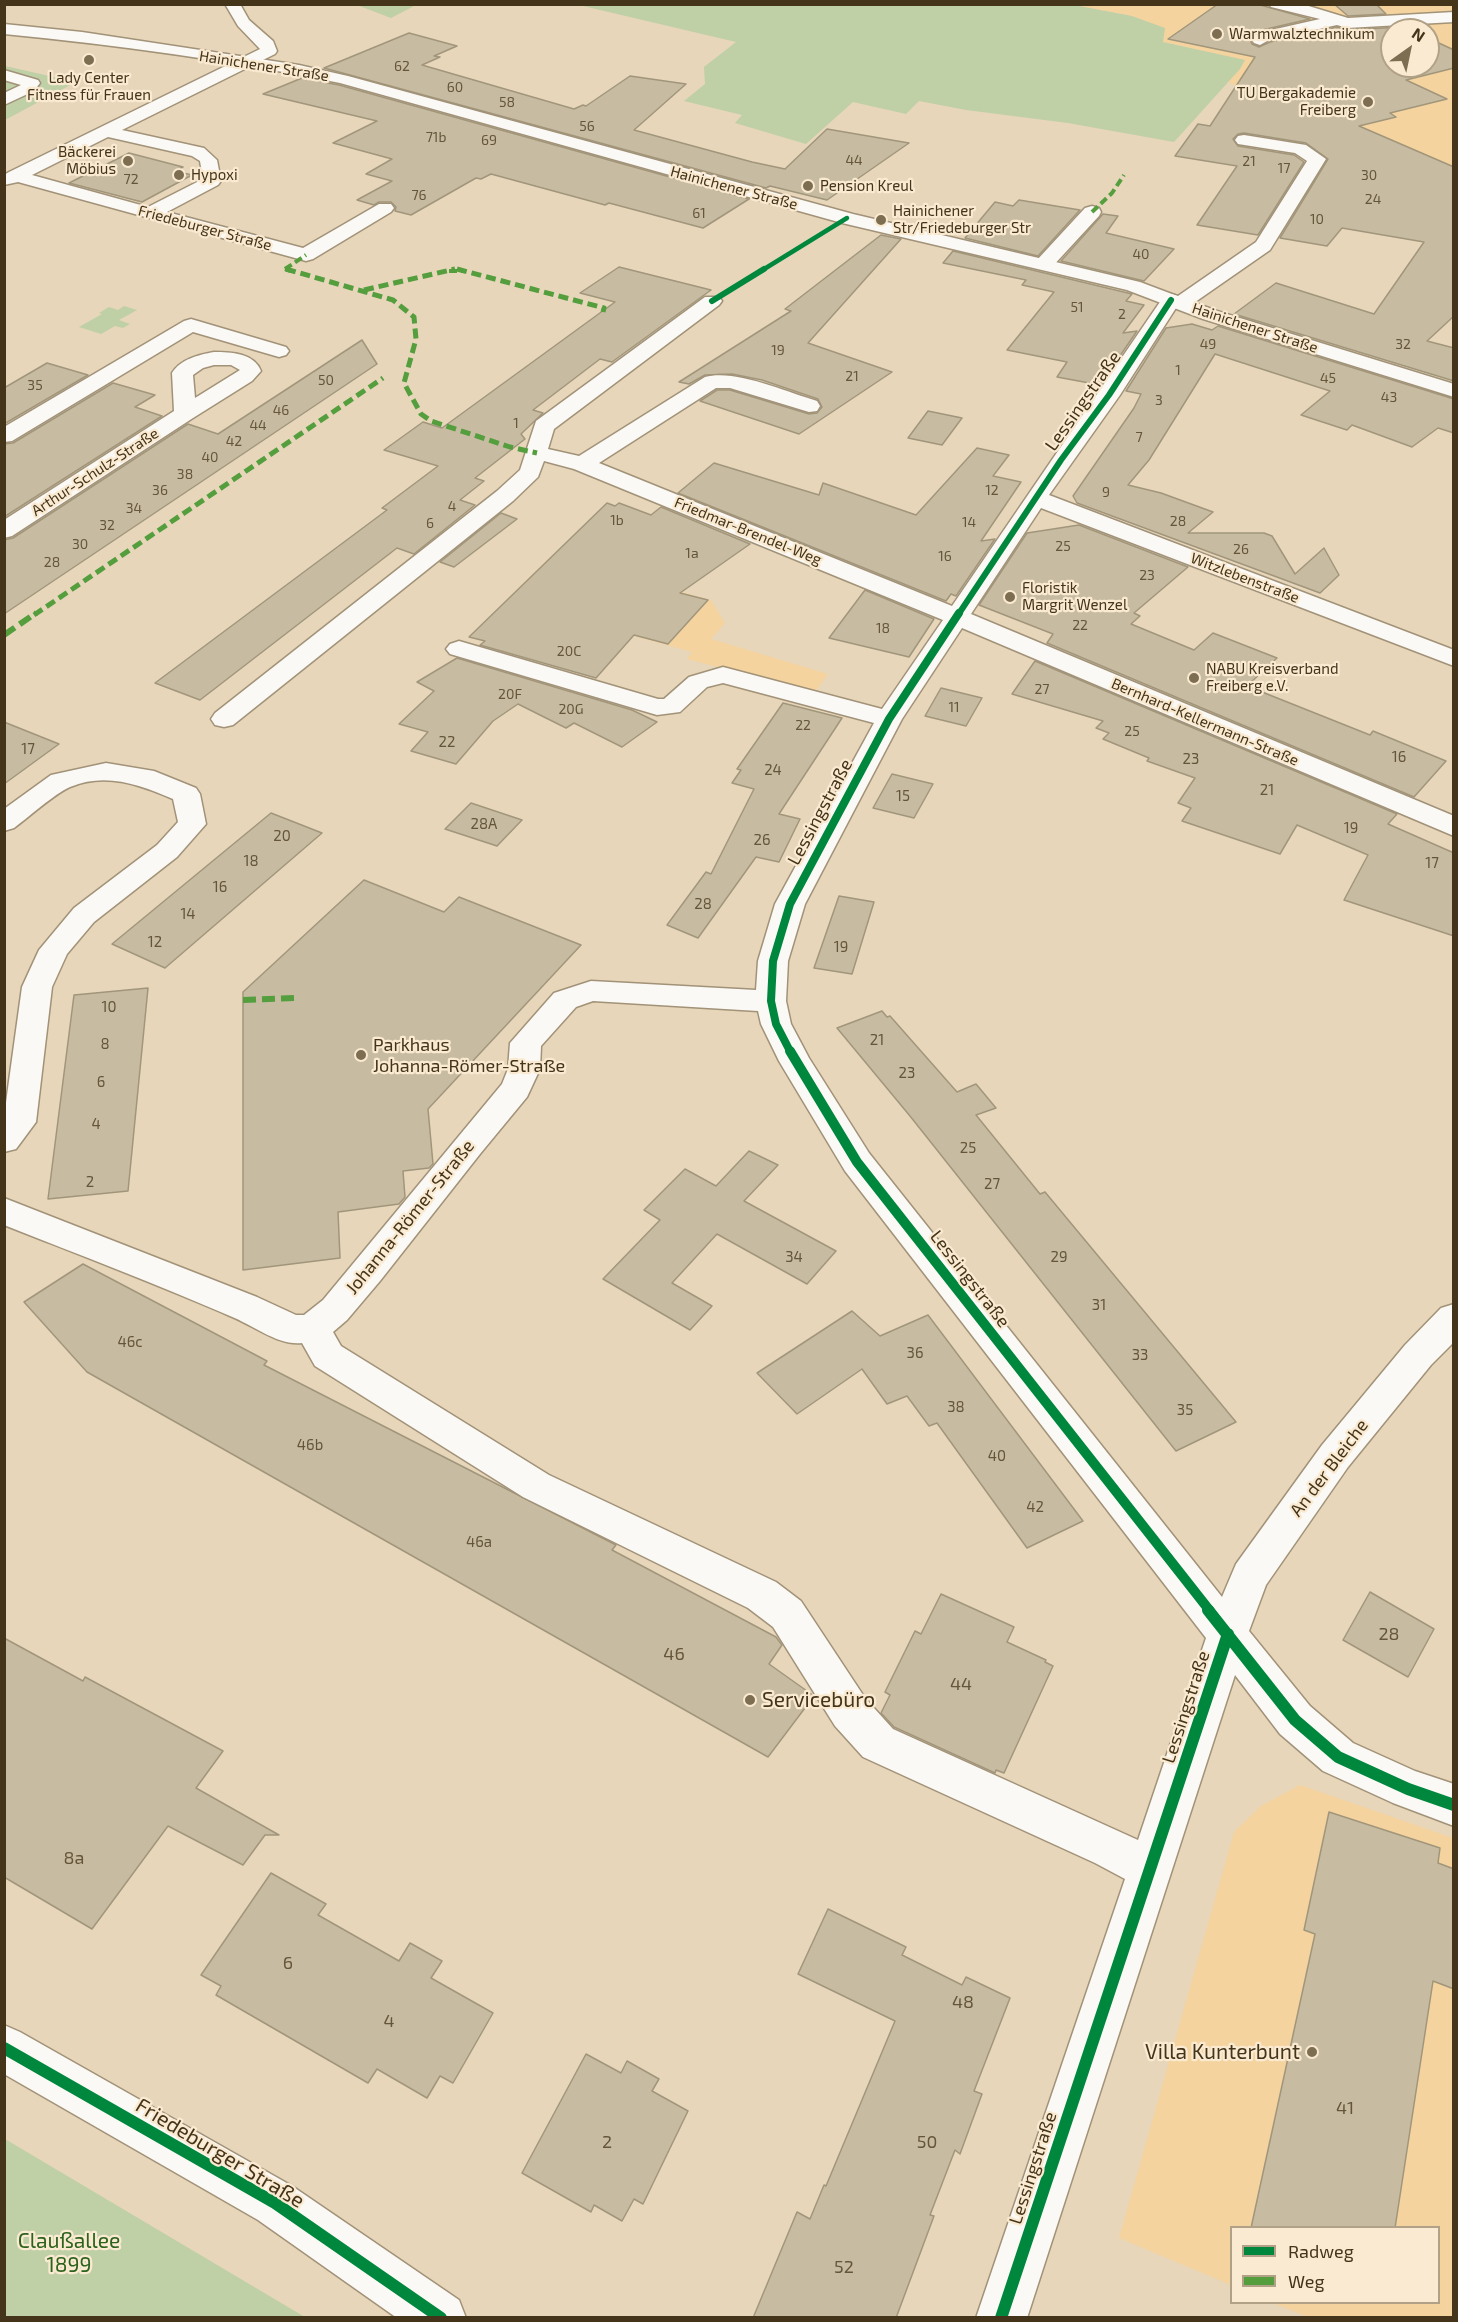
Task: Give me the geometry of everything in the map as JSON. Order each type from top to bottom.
[{"type":"street","name":"Friedeburger Straße","points":[[10,179],[248,62],[270,48],[243,23],[232,4]]},
{"type":"street","points":[[1276,4],[1307,10],[1335,21]]},
{"type":"street","points":[[1431,4],[1454,17]]},
{"type":"street","points":[[1260,40],[1264,36],[1335,21],[1363,23],[1454,17]]},
{"type":"street","name":"Hainichener Straße","points":[[4,29],[82,37],[342,79],[849,219],[1132,286],[1270,335],[1454,391]]},
{"type":"street","points":[[4,75],[32,82],[28,88],[4,100]]},
{"type":"street","points":[[108,132],[198,152],[207,156],[212,162],[212,181],[150,213]]},
{"type":"street","points":[[1176,302],[1263,246],[1317,159],[1300,149],[1245,140]]},
{"type":"street","name":"Friedeburger Straße","points":[[10,179],[150,213],[306,255],[385,208]]},
{"type":"street","points":[[1044,264],[1092,212]]},
{"type":"street","points":[[224,719],[505,496],[530,472],[544,426],[712,301]]},
{"type":"street","name":"Lessingstraße","points":[[1001,2318],[1228,1634],[1195,1595],[857,1162],[790,1052],[776,1024],[771,1001],[773,961],[790,904],[889,719],[1036,498],[1176,302]]},
{"type":"street","points":[[4,436],[191,325],[279,351],[249,366],[227,360],[198,362],[188,367],[182,373],[185,413]]},
{"type":"street","name":"Arthur-Schulz-Straße","points":[[4,531],[185,413],[245,377],[251,371],[249,366]]},
{"type":"street","points":[[582,464],[712,381],[732,382],[809,406]]},
{"type":"street","name":"Friedmar-Brendel-Weg","points":[[537,453],[582,464],[957,617]]},
{"type":"street","name":"Witzlebenstraße","points":[[1036,498],[1454,659]]},
{"type":"street","name":"Bernhard-Kellermann-Straße","points":[[957,617],[1454,827]]},
{"type":"street","points":[[459,649],[657,706],[674,705],[698,682],[723,675],[889,719]]},
{"type":"street","points":[[4,822],[61,781],[106,771],[144,777],[186,794],[192,824],[167,851],[84,915],[54,950],[37,987],[20,1122],[4,1140]]},
{"type":"street","name":"Johanna-Römer-Straße","points":[[312,1328],[335,1310],[355,1287],[468,1145],[516,1089],[524,1069],[526,1043],[565,1000],[591,992],[771,1001]]},
{"type":"street","points":[[4,1211],[245,1307],[293,1330],[312,1328],[328,1356],[536,1486],[762,1595],[787,1614],[850,1712],[878,1743],[1110,1848],[1149,1869]]},
{"type":"street","name":"An der Bleiche","points":[[1228,1634],[1250,1576],[1335,1456],[1418,1355],[1454,1318]]},
{"type":"street","points":[[1228,1634],[1295,1720],[1338,1757],[1408,1789],[1454,1805]]},
{"type":"street","name":"Friedeburger Straße","points":[[4,2048],[275,2203],[441,2318]]},
{"type":"shaded area","name":"TU Bergakademie Freiberg","points":[[1074,5],[1453,5],[1453,183],[1227,82],[1240,69],[1244,60],[1162,42],[1165,29],[1132,16]]},
{"type":"shaded area","points":[[551,556],[711,600],[725,623],[711,639],[828,674],[815,692],[687,659],[692,652],[505,601]]},
{"type":"shaded area","name":"Villa Kunterbunt","points":[[1300,1785],[1453,1838],[1453,2317],[1308,2317],[1276,2304],[1440,2304],[1440,2226],[1230,2226],[1230,2285],[1119,2238],[1234,1832],[1261,1806]]},
{"type":"green space","points":[[357,5],[416,5],[391,18]]},
{"type":"green space","points":[[579,5],[1074,5],[1132,16],[1165,28],[1163,42],[1245,60],[1240,69],[1174,142],[1068,123],[966,110],[919,101],[906,114],[853,102],[806,144],[735,123],[742,115],[684,101],[705,84],[704,67],[736,42]]},
{"type":"green space","points":[[5,66],[76,82],[5,120]]},
{"type":"green space","points":[[124,306],[137,310],[119,320],[130,324],[123,328],[115,326],[101,334],[79,327],[102,314],[99,313],[109,307],[118,310]]},
{"type":"green space","name":"Claußallee 1899","points":[[5,2139],[293,2310],[305,2317],[5,2317]]},
{"type":"building","points":[[1218,4],[1257,4],[1310,19],[1258,31],[1250,40],[1252,44],[1259,47],[1270,42],[1337,27],[1347,30],[1380,28],[1380,78],[1414,78],[1406,80],[1447,99],[1390,113],[1396,117],[1359,126],[1454,167],[1454,316],[1427,341],[1454,348],[1454,381],[1234,314],[1276,283],[1374,314],[1424,242],[1342,228],[1327,246],[1280,238],[1328,159],[1306,143],[1244,133],[1238,134],[1233,139],[1238,146],[1294,155],[1304,162],[1258,235],[1197,225],[1237,166],[1175,156],[1198,124],[1210,126],[1255,57],[1168,39]]},
{"type":"building","points":[[1334,4],[1376,4],[1386,14],[1348,16]]},
{"type":"building","points":[[409,33],[457,46],[434,56],[440,57],[422,65],[574,109],[586,106],[630,76],[686,84],[634,130],[752,162],[785,169],[827,129],[909,143],[827,200],[770,186],[766,188],[324,68]]},
{"type":"building","points":[[1440,44],[1454,50],[1454,68],[1440,72]]},
{"type":"building","points":[[302,78],[339,85],[749,199],[703,228],[609,203],[605,205],[491,174],[481,179],[476,178],[411,215],[395,211],[396,207],[391,202],[379,202],[374,205],[357,200],[392,181],[366,174],[392,159],[333,143],[377,121],[263,94]]},
{"type":"building","points":[[129,153],[183,167],[175,171],[192,175],[142,202],[69,183]]},
{"type":"building","points":[[1019,200],[1080,210],[1038,256],[965,238],[995,202],[1013,206]]},
{"type":"building","points":[[1103,214],[1118,216],[1106,233],[1174,249],[1144,281],[1061,261]]},
{"type":"building","points":[[881,235],[901,239],[808,343],[892,372],[799,434],[700,401],[717,390],[730,390],[809,414],[817,413],[822,407],[818,399],[762,380],[732,374],[705,375],[689,384],[679,382],[791,311],[785,309]]},
{"type":"building","points":[[953,251],[1132,294],[1126,301],[1144,305],[1123,333],[1137,331],[1100,385],[1057,377],[1067,362],[1007,350],[1054,292],[1022,285],[1026,280],[943,263]]},
{"type":"building","points":[[619,267],[711,290],[612,362],[600,359],[533,410],[543,413],[521,434],[525,439],[475,478],[484,481],[460,500],[475,505],[414,554],[397,548],[200,700],[155,683],[387,510],[382,508],[438,466],[384,450],[423,422],[442,428],[615,302],[580,293]]},
{"type":"building","points":[[1192,324],[1212,330],[1218,326],[1454,399],[1454,433],[1438,428],[1412,447],[1352,425],[1347,430],[1301,415],[1330,391],[1215,354],[1149,460],[1128,485],[1161,493],[1213,512],[1188,533],[1264,533],[1272,536],[1295,574],[1324,548],[1339,575],[1320,593],[1077,503],[1073,496],[1134,408],[1141,394],[1126,391],[1166,328]]},
{"type":"building","points":[[362,340],[377,364],[4,614],[4,540],[13,538],[188,424],[218,434]]},
{"type":"building","points":[[47,363],[88,375],[4,424],[4,388]]},
{"type":"building","points":[[113,383],[155,395],[135,407],[162,416],[4,517],[4,444],[13,443]]},
{"type":"building","points":[[928,411],[962,418],[942,445],[908,438]]},
{"type":"building","points":[[977,448],[1009,455],[993,476],[1021,482],[981,541],[995,539],[956,596],[951,594],[946,601],[678,493],[714,463],[819,495],[823,483],[916,515]]},
{"type":"building","points":[[607,503],[615,506],[619,503],[651,515],[661,507],[750,544],[680,593],[708,600],[668,644],[634,635],[596,678],[480,645],[485,641],[469,637]]},
{"type":"building","points":[[501,513],[517,519],[454,567],[440,562]]},
{"type":"building","points":[[1079,525],[1188,567],[1134,613],[1140,616],[1131,624],[1194,650],[1213,633],[1277,658],[1247,686],[1370,735],[1373,731],[1446,761],[1414,797],[1047,643],[1053,634],[979,605],[1027,533]]},
{"type":"building","points":[[865,590],[934,619],[909,657],[829,638]]},
{"type":"building","points":[[457,658],[632,710],[657,722],[622,747],[574,723],[566,728],[518,704],[493,721],[456,764],[411,751],[428,732],[399,724],[434,691],[417,682]]},
{"type":"building","points":[[1035,661],[1397,814],[1388,824],[1454,853],[1454,936],[1344,900],[1368,855],[1297,825],[1280,854],[1182,821],[1191,808],[1178,803],[1195,778],[1147,761],[1149,758],[1103,739],[1109,733],[1096,728],[1103,721],[1012,694]]},
{"type":"building","points":[[941,688],[982,698],[966,726],[925,716]]},
{"type":"building","points":[[783,703],[842,718],[779,814],[800,819],[779,862],[756,857],[698,938],[667,925],[706,872],[711,874],[754,789],[732,783],[741,770],[737,769]]},
{"type":"building","points":[[4,722],[59,744],[4,784]]},
{"type":"building","points":[[892,774],[933,784],[914,818],[873,808]]},
{"type":"building","points":[[471,803],[522,820],[497,846],[445,829]]},
{"type":"building","points":[[271,813],[322,833],[165,968],[112,944]]},
{"type":"building","name":"Parkhaus Johanna-Römer-Straße","points":[[364,880],[444,912],[459,897],[581,945],[428,1109],[433,1164],[429,1168],[403,1171],[405,1197],[399,1204],[338,1212],[340,1258],[243,1270],[243,992]]},
{"type":"building","points":[[839,896],[874,902],[852,974],[814,968]]},
{"type":"building","points":[[148,988],[128,1191],[48,1199],[74,995]]},
{"type":"building","points":[[882,1011],[887,1017],[890,1016],[957,1092],[976,1084],[996,1108],[976,1115],[1040,1194],[1045,1192],[1236,1422],[1176,1451],[910,1116],[837,1028]]},
{"type":"building","points":[[749,1151],[778,1165],[744,1201],[836,1251],[807,1284],[717,1234],[672,1283],[712,1306],[690,1330],[603,1279],[660,1220],[644,1210],[685,1169],[716,1186]]},
{"type":"building","points":[[83,1264],[267,1361],[264,1365],[616,1545],[612,1550],[776,1637],[782,1645],[769,1664],[814,1696],[768,1757],[87,1372],[24,1302]]},
{"type":"building","points":[[852,1311],[880,1336],[928,1315],[1083,1521],[1027,1548],[937,1423],[929,1426],[907,1396],[887,1404],[862,1369],[797,1414],[757,1373]]},
{"type":"building","points":[[1370,1592],[1434,1629],[1408,1677],[1343,1640]]},
{"type":"building","points":[[941,1594],[1014,1627],[1007,1642],[1046,1660],[1045,1662],[1053,1666],[1004,1773],[996,1770],[995,1773],[894,1727],[881,1713],[890,1695],[885,1692],[915,1631],[921,1634]]},
{"type":"building","points":[[4,1638],[83,1681],[85,1677],[223,1751],[196,1788],[279,1835],[265,1835],[243,1865],[168,1826],[92,1929],[4,1877]]},
{"type":"building","points":[[1329,1812],[1440,1848],[1438,1863],[1454,1869],[1454,1989],[1433,1981],[1395,2226],[1251,2226],[1315,1934],[1304,1930]]},
{"type":"building","points":[[271,1873],[326,1904],[318,1915],[399,1961],[410,1943],[442,1961],[431,1978],[493,2013],[453,2083],[440,2076],[427,2098],[377,2069],[368,2083],[216,1995],[221,1986],[201,1975]]},
{"type":"building","points":[[828,1909],[906,1947],[902,1955],[962,1985],[966,1977],[1010,1998],[974,2091],[982,2094],[960,2154],[955,2150],[930,2215],[934,2216],[896,2318],[753,2318],[797,2212],[810,2219],[824,2185],[826,2186],[895,2021],[798,1974]]},
{"type":"building","points":[[586,2054],[621,2073],[627,2061],[659,2079],[652,2091],[688,2111],[643,2204],[634,2199],[622,2221],[594,2205],[591,2212],[522,2173]]},
{"type":"marked path","points":[[1092,212],[1112,193],[1124,175]]},
{"type":"marked path","points":[[285,269],[306,255]]},
{"type":"marked path","points":[[285,269],[393,300],[414,317],[416,339],[404,383],[421,414],[431,421],[510,447],[537,453]]},
{"type":"marked path","points":[[364,290],[456,269],[604,308],[603,312]]},
{"type":"marked path","points":[[4,635],[383,378]]},
{"type":"marked path","points":[[243,1000],[297,998]]},
{"type":"cycle path","points":[[712,301],[847,218]]},
{"type":"cycle path","points":[[1171,300],[1109,395],[1061,460],[889,719],[790,904],[773,961],[771,1001],[776,1024],[795,1061],[857,1162],[1295,1720],[1338,1757],[1408,1789],[1454,1805]]},
{"type":"cycle path","points":[[1001,2318],[1228,1634]]},
{"type":"cycle path","points":[[4,2048],[275,2203],[441,2318]]},
{"type":"place","name":"Warmwalztechnikum","points":[[1217,34]]},
{"type":"place","name":"Lady Center Fitness für Frauen","points":[[89,60]]},
{"type":"place","name":"TU Bergakademie Freiberg","points":[[1368,102]]},
{"type":"place","name":"Bäckerei Möbius","points":[[128,161]]},
{"type":"place","name":"Hypoxi","points":[[179,175]]},
{"type":"place","name":"Pension Kreul","points":[[808,186]]},
{"type":"place","name":"Hainichener Str/Friedeburger Str","points":[[881,220]]},
{"type":"place","name":"Floristik Margrit Wenzel","points":[[1010,597]]},
{"type":"place","name":"NABU Kreisverband Freiberg e.V.","points":[[1194,678]]},
{"type":"place","name":"Parkhaus Johanna-Römer-Straße","points":[[361,1055]]},
{"type":"place","name":"Servicebüro","points":[[750,1700]]},
{"type":"place","name":"Villa Kunterbunt","points":[[1312,2052]]}]
